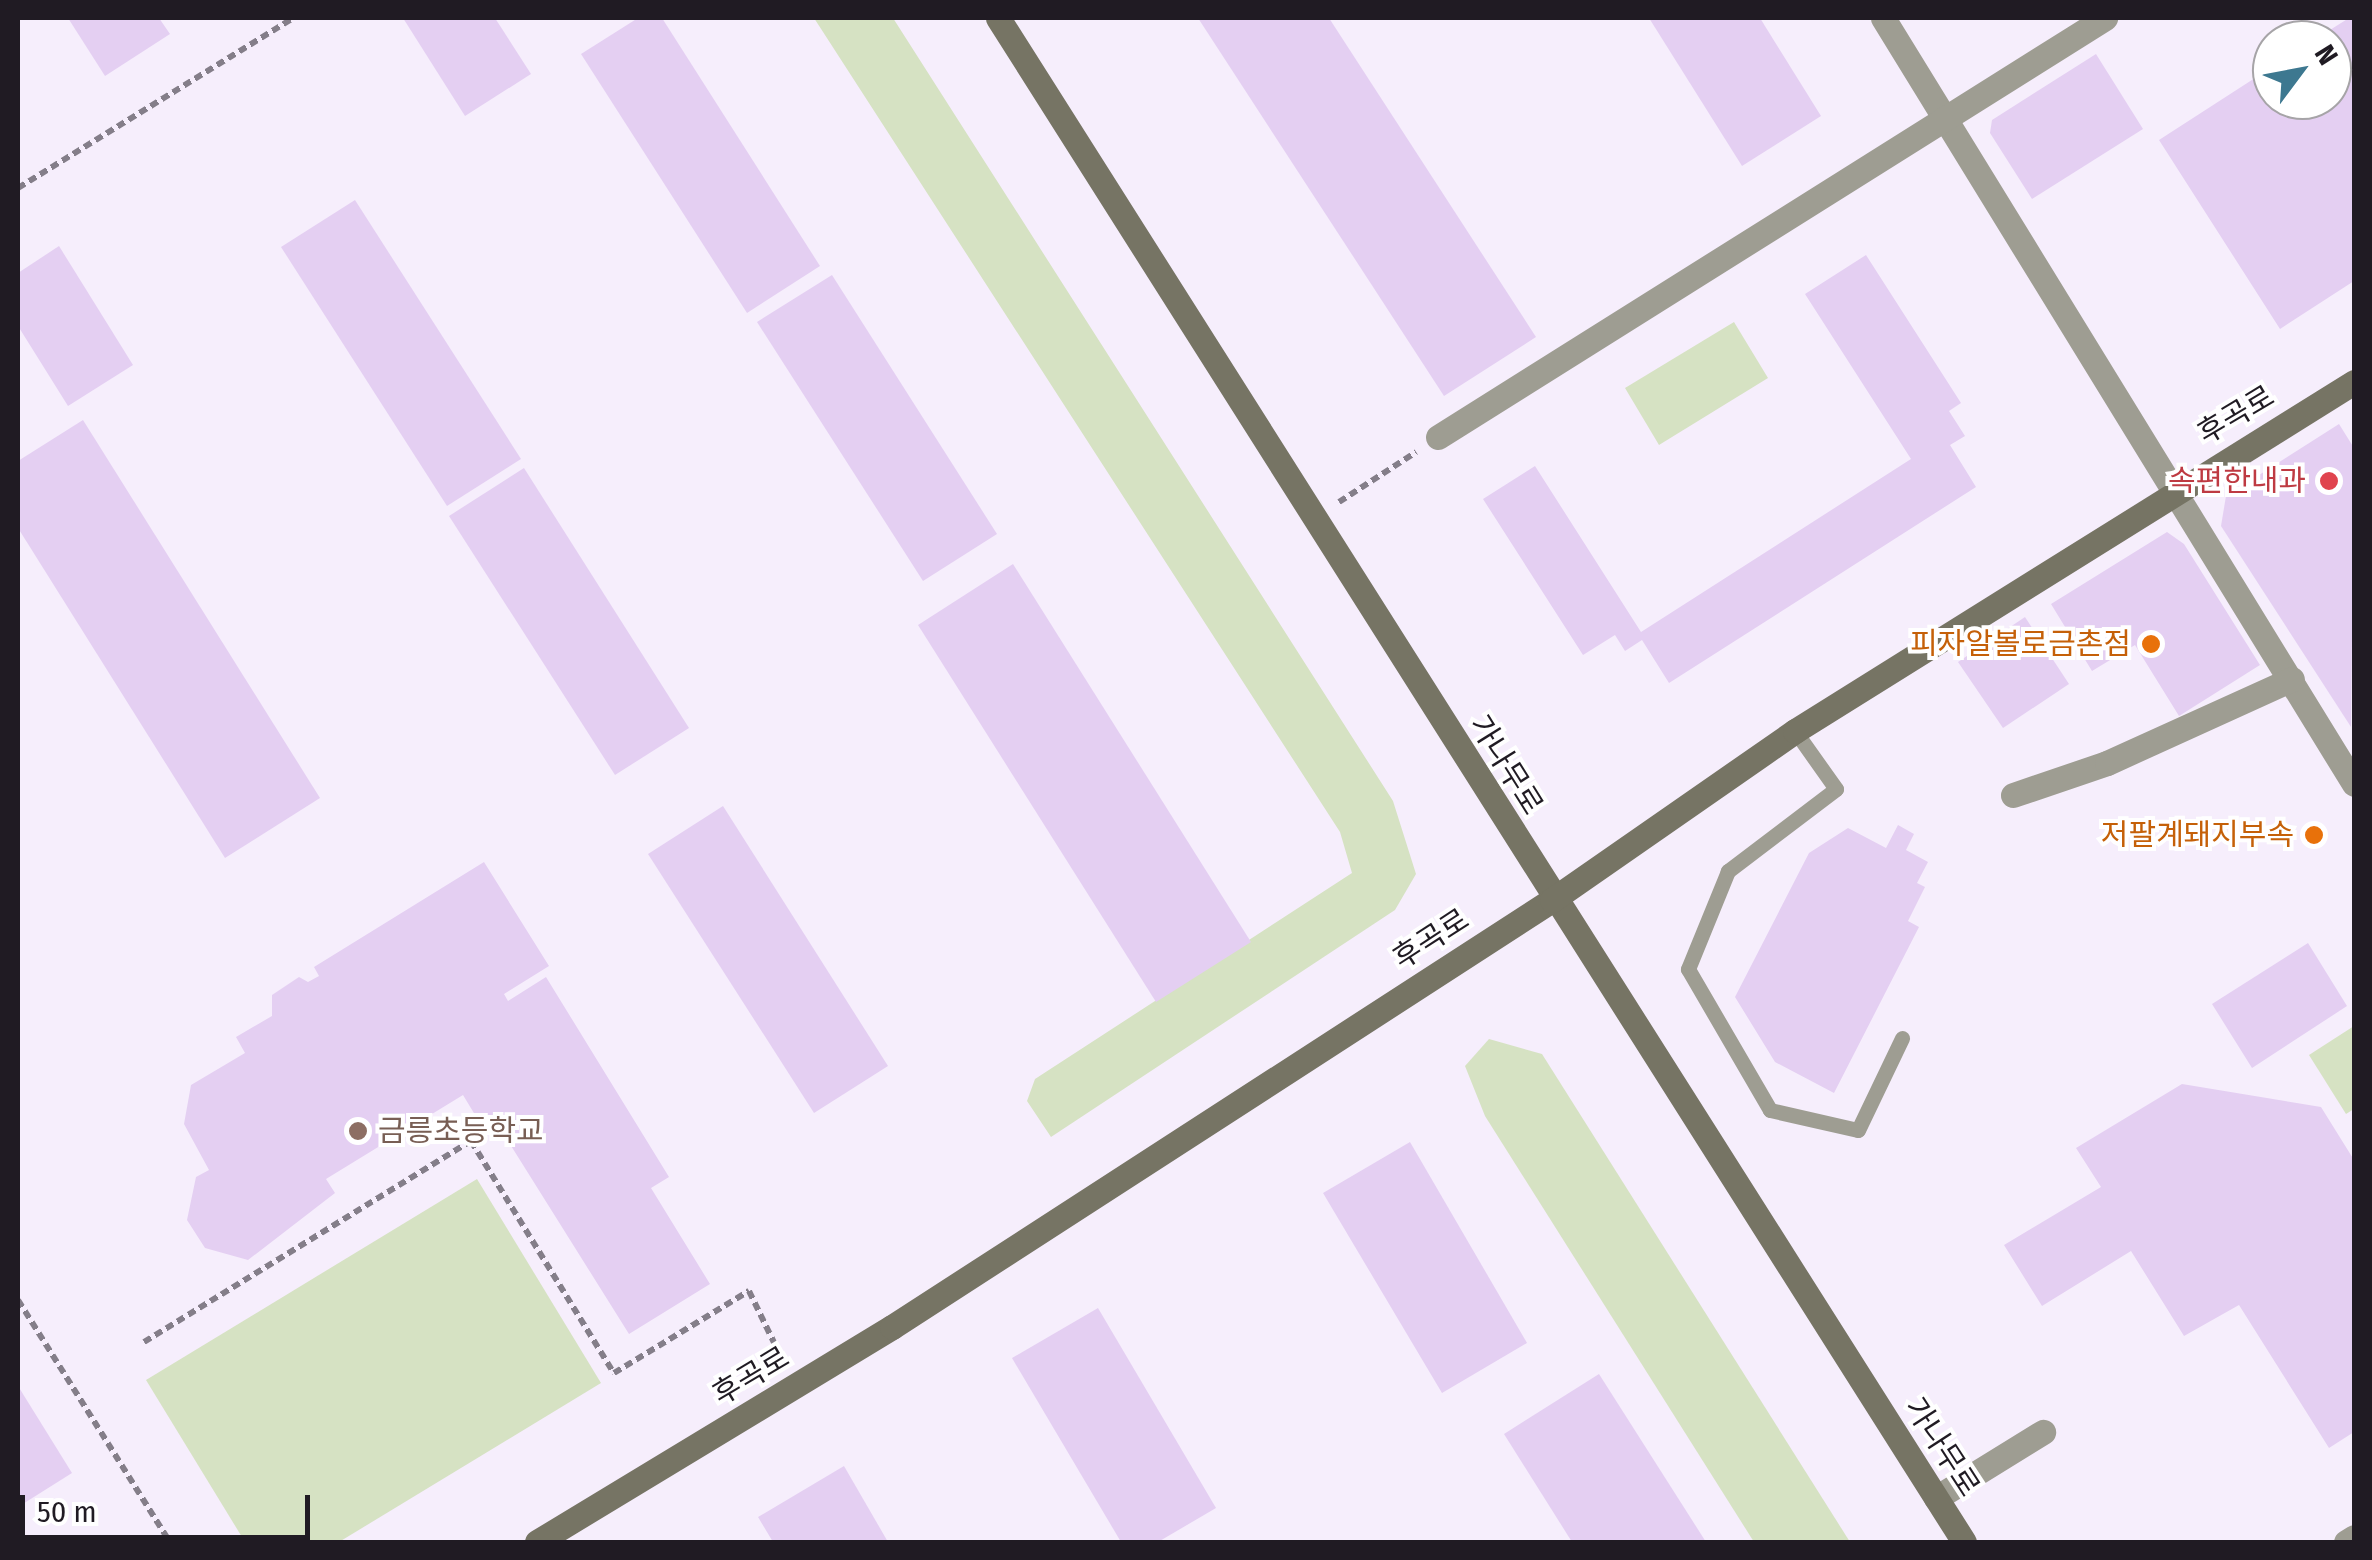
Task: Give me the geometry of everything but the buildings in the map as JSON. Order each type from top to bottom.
[{"type":"street","name":"가나무로","points":[[998,18],[1552,900],[1964,1542]]},
{"type":"street","points":[[1883,18],[2178,488],[2354,784]]},
{"type":"street","points":[[1438,438],[2105,18]]},
{"type":"street","name":"후곡로","points":[[537,1542],[796,1387],[1552,900],[1795,731],[2178,488],[2354,382]]},
{"type":"street","points":[[2013,795],[2107,763],[2292,679]]},
{"type":"street","points":[[1936,1498],[2043,1432]]},
{"type":"street","points":[[2346,1542],[2354,1537]]},
{"type":"lane","points":[[1795,731],[1836,788],[1728,871],[1688,969],[1770,1110],[1858,1130],[1902,1038]]},
{"type":"path","points":[[18,188],[293,18]]},
{"type":"path","points":[[1315,518],[1438,438]]},
{"type":"path","points":[[144,1342],[471,1140],[614,1373],[749,1291],[796,1387]]},
{"type":"path","points":[[18,1300],[170,1542]]},
{"type":"green space","points":[[814,18],[893,18],[1393,801],[1416,874],[1395,910],[1051,1137],[1027,1101],[1035,1079],[1352,873],[1340,832]]},
{"type":"green space","points":[[1734,322],[1768,378],[1659,445],[1625,388]]},
{"type":"green space","points":[[2354,1026],[2354,1109],[2346,1114],[2309,1055]]},
{"type":"green space","points":[[1489,1039],[1542,1054],[1850,1542],[1754,1542],[1485,1116],[1465,1066]]},
{"type":"green space","points":[[477,1179],[601,1383],[339,1542],[245,1542],[146,1380]]},
{"type":"place","name":"속편한내과","points":[[2329,481]]},
{"type":"place","name":"피자알볼로금촌점","points":[[2151,644]]},
{"type":"place","name":"저팔계돼지부속","points":[[2314,835]]},
{"type":"place","name":"금릉초등학교","points":[[358,1131]]}]
